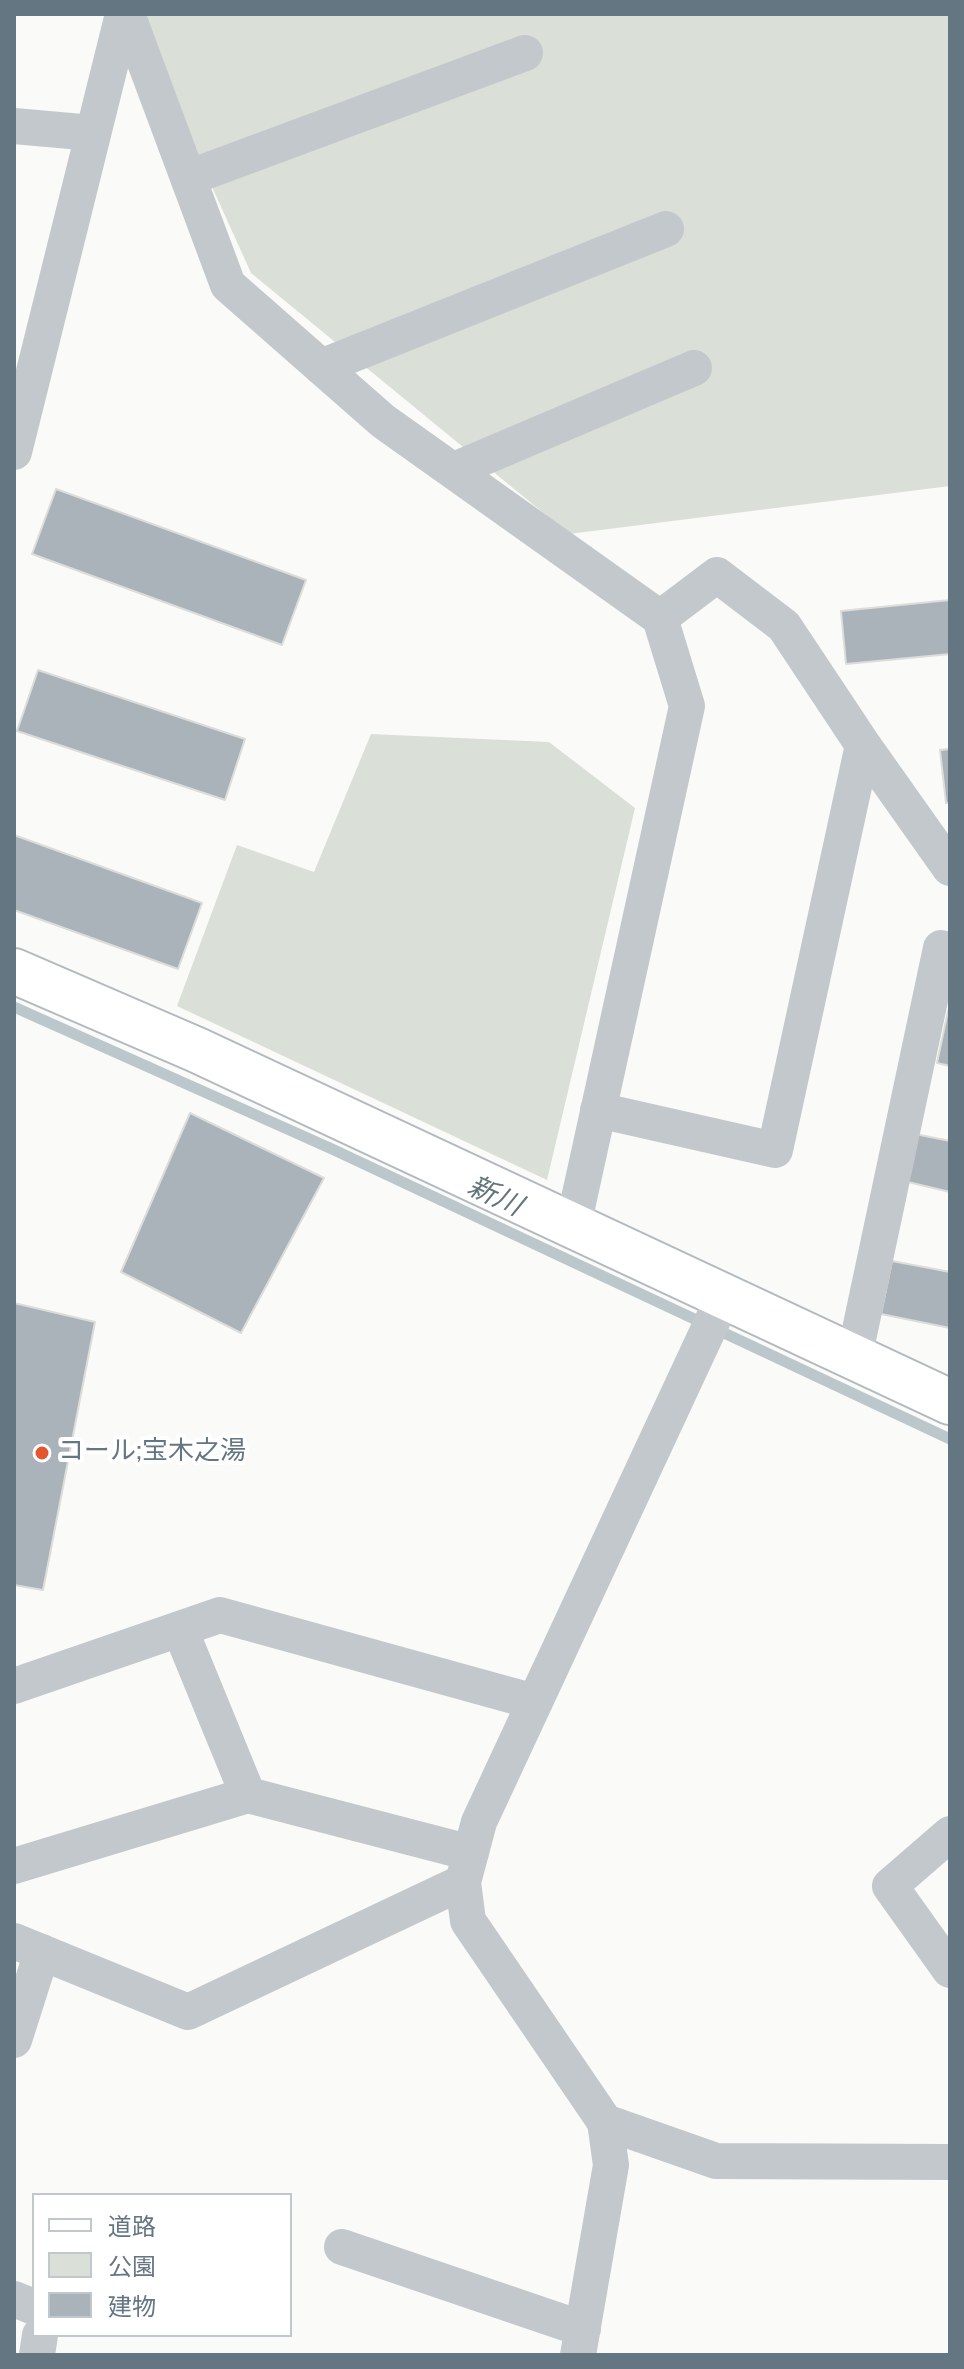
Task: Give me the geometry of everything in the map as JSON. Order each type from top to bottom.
[{"type":"street","points":[[15,444],[125,14]]},
{"type":"street","points":[[125,14],[228,285],[383,421],[660,618],[687,706],[573,1226]]},
{"type":"street","points":[[188,178],[525,53]]},
{"type":"street","points":[[14,126],[93,133]]},
{"type":"street","points":[[321,367],[666,229]]},
{"type":"street","points":[[454,470],[694,368]]},
{"type":"street","points":[[660,618],[717,575],[784,626],[950,868]]},
{"type":"street","points":[[598,1110],[775,1150],[863,745]]},
{"type":"street","points":[[854,1358],[941,948],[950,950]]},
{"type":"street","points":[[14,971],[197,1050],[950,1402]]},
{"type":"street","points":[[342,2247],[580,2342],[611,2165],[605,2122],[468,1921],[467,1868],[479,1822],[724,1296]]},
{"type":"street","points":[[14,1686],[220,1615],[535,1702]]},
{"type":"street","points":[[180,1629],[248,1795]]},
{"type":"street","points":[[14,1866],[248,1795],[467,1868]]},
{"type":"street","points":[[950,1834],[890,1886],[950,1970]]},
{"type":"street","points":[[14,2040],[28,1946],[188,2012],[467,1868]]},
{"type":"street","points":[[605,2122],[716,2161],[950,2162]]},
{"type":"green space","points":[[136,14],[950,14],[950,486],[569,534],[251,273]]},
{"type":"green space","points":[[371,734],[549,742],[635,808],[547,1180],[177,1006],[237,845],[314,872]]},
{"type":"building","points":[[56,489],[306,580],[282,645],[32,554]]},
{"type":"building","points":[[950,600],[950,654],[846,664],[841,611]]},
{"type":"building","points":[[38,670],[245,739],[225,800],[17,731]]},
{"type":"building","points":[[950,749],[950,803],[946,803],[940,750]]},
{"type":"building","points":[[14,835],[202,903],[178,969],[14,910]]},
{"type":"building","points":[[950,1012],[950,1066],[937,1063]]},
{"type":"building","points":[[190,1113],[324,1178],[241,1333],[121,1272]]},
{"type":"building","points":[[915,1134],[950,1141],[950,1192],[904,1181]]},
{"type":"building","points":[[892,1261],[950,1272],[950,1328],[881,1314]]},
{"type":"building","name":"コール;宝木之湯","points":[[14,1303],[95,1322],[43,1590],[14,1585]]},
{"type":"waterway","name":"新川","points":[[14,1007],[332,1149],[950,1439]]},
{"type":"place","name":"コール;宝木之湯","points":[[42,1453]]}]
